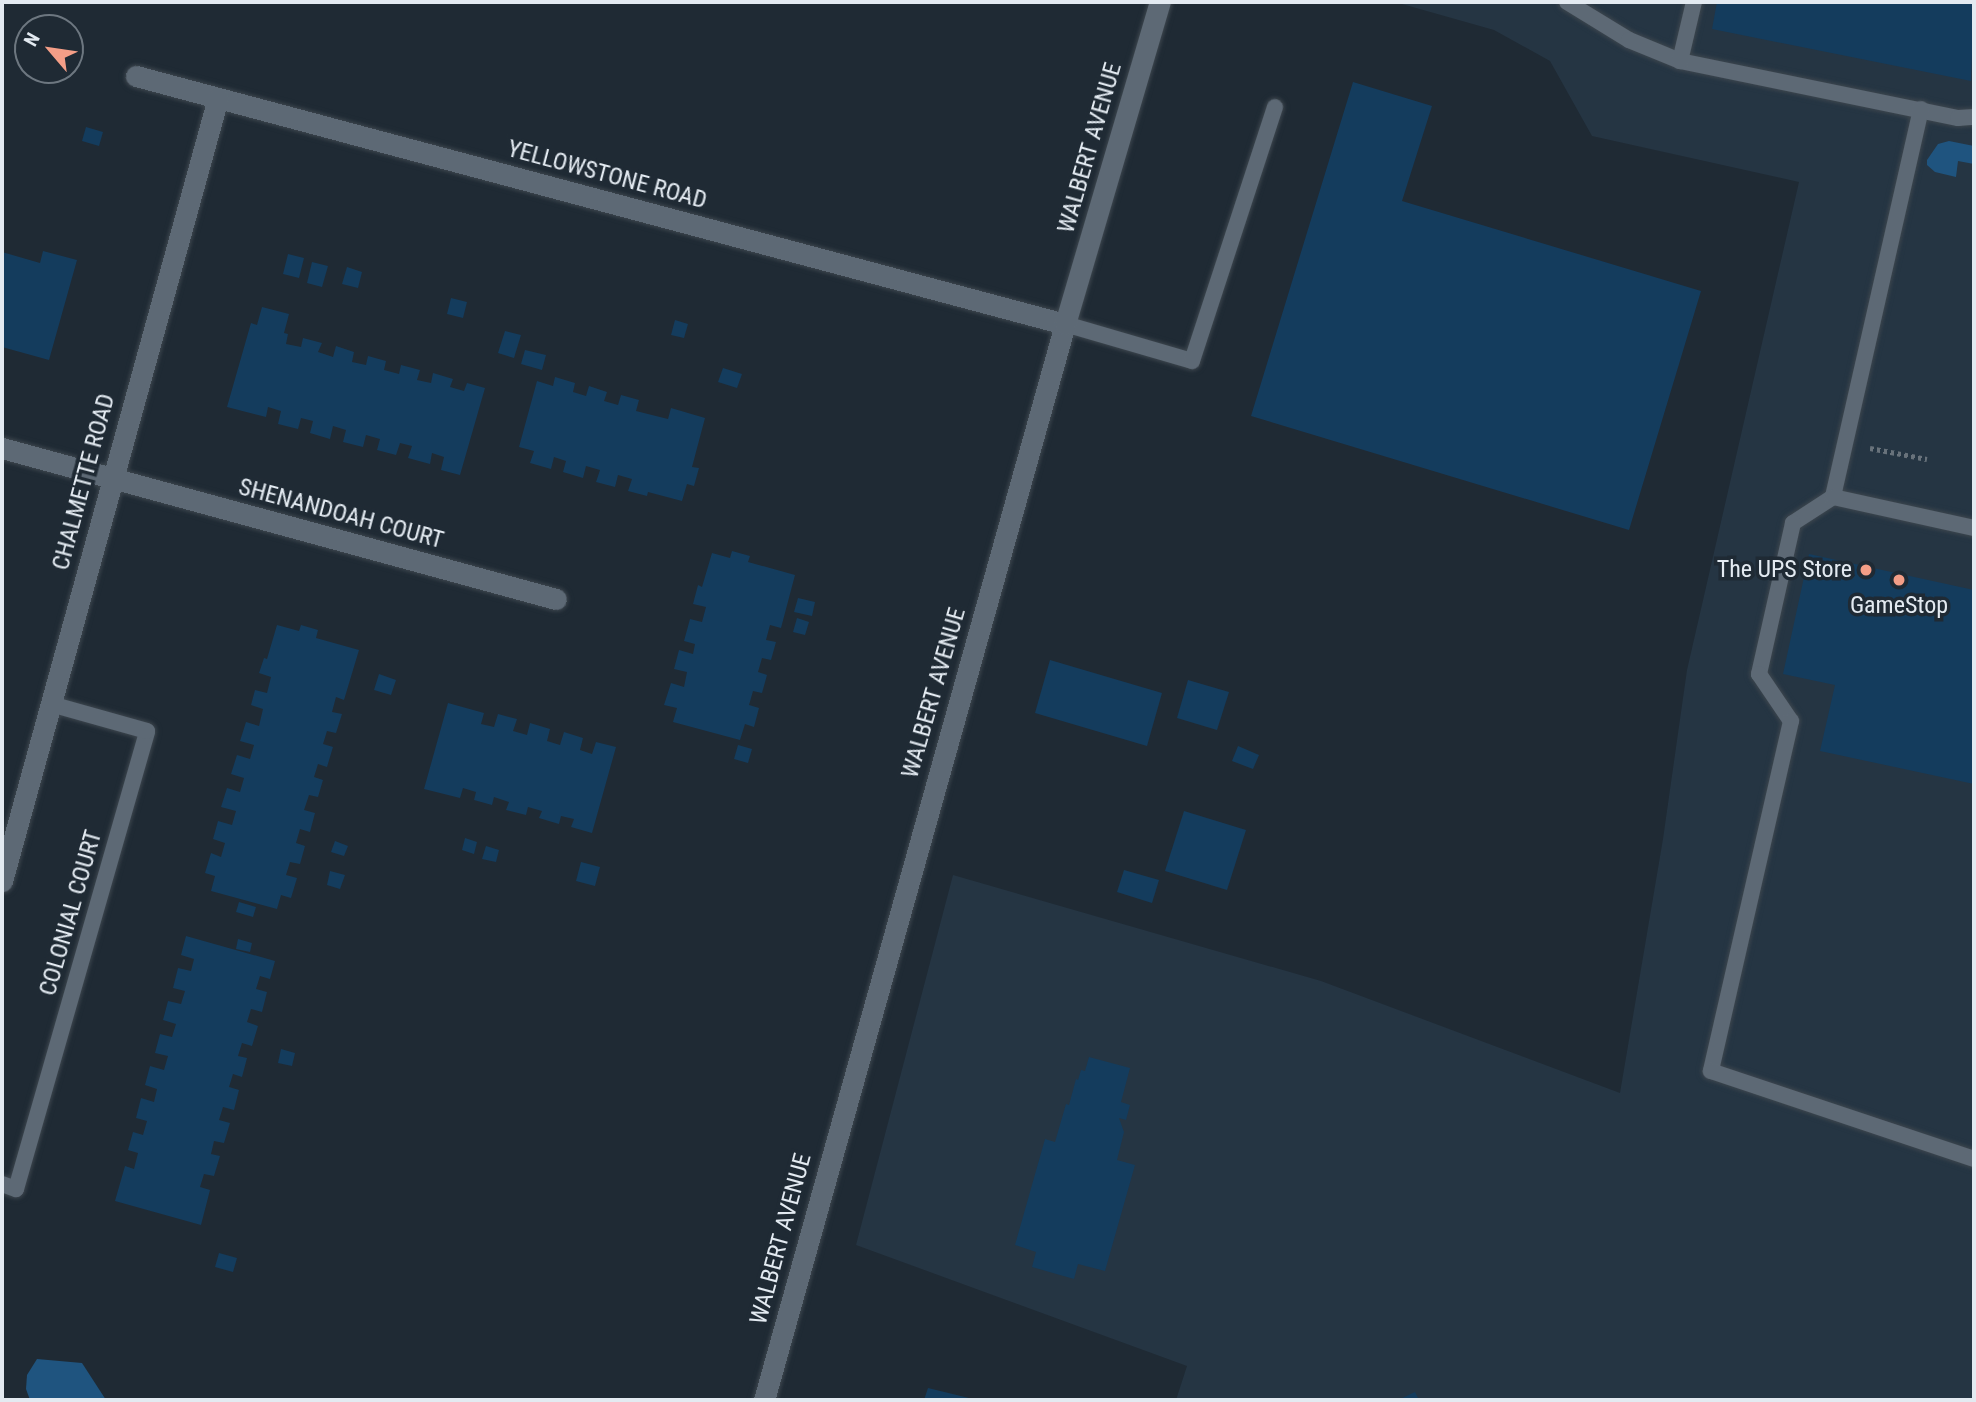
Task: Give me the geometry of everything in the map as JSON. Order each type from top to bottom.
[{"type":"street","name":"WALBERT AVENUE","points":[[764,1400],[1065,324],[1160,2]]},
{"type":"street","name":"YELLOWSTONE ROAD","points":[[136,76],[1065,324]]},
{"type":"street","name":"CHALMETTE ROAD","points":[[2,881],[218,98]]},
{"type":"street","name":"SHENANDOAH COURT","points":[[2,448],[556,599]]},
{"type":"lane","points":[[1567,2],[1629,40],[1680,61],[1958,118],[1974,117]]},
{"type":"lane","points":[[1680,61],[1694,2]]},
{"type":"lane","points":[[1065,324],[1192,361],[1275,107]]},
{"type":"lane","points":[[1921,109],[1833,497],[1793,523],[1759,674],[1791,721],[1711,1070],[1974,1159]]},
{"type":"lane","points":[[1833,497],[1974,528]]},
{"type":"lane","name":"COLONIAL COURT","points":[[2,1184],[16,1189],[147,731],[51,704]]},
{"type":"path","points":[[1865,447],[1927,459]]},
{"type":"shaded area","points":[[1395,2],[1974,2],[1974,1400],[1176,1400],[1187,1366],[856,1245],[953,875],[1321,981],[1620,1093],[1663,839],[1687,670],[1799,182],[1592,136],[1550,61],[1494,30]]},
{"type":"shaded area","points":[[1949,141],[1974,146],[1974,164],[1958,161],[1956,177],[1935,172],[1927,165],[1927,160],[1938,144]]},
{"type":"shaded area","points":[[37,1359],[82,1363],[106,1400],[30,1400],[26,1389],[27,1375]]},
{"type":"building","points":[[1717,2],[1974,2],[1971,81],[1712,29]]},
{"type":"building","points":[[1353,82],[1432,106],[1402,201],[1701,291],[1629,530],[1251,416]]},
{"type":"building","points":[[86,127],[103,132],[99,146],[82,141]]},
{"type":"building","points":[[43,251],[77,260],[49,360],[2,347],[2,252],[40,263]]},
{"type":"building","points":[[288,254],[304,258],[299,278],[283,274]]},
{"type":"building","points":[[312,262],[328,266],[322,287],[307,283]]},
{"type":"building","points":[[347,267],[362,272],[358,288],[342,284]]},
{"type":"building","points":[[451,298],[467,302],[463,318],[447,314]]},
{"type":"building","points":[[262,307],[289,314],[284,333],[288,334],[286,344],[301,347],[303,338],[322,343],[318,352],[333,357],[336,346],[354,352],[352,362],[366,365],[368,356],[386,361],[384,370],[399,374],[401,365],[420,370],[417,380],[431,383],[433,373],[453,379],[450,387],[464,391],[467,383],[485,388],[460,475],[441,470],[444,457],[432,453],[430,464],[408,458],[412,446],[400,443],[396,455],[377,450],[380,439],[366,435],[363,447],[343,442],[346,430],[333,426],[330,439],[310,433],[313,421],[301,418],[298,429],[278,424],[281,411],[268,407],[266,417],[227,407],[251,323],[257,325]]},
{"type":"building","points":[[675,320],[688,324],[684,338],[671,335]]},
{"type":"building","points":[[505,331],[521,335],[514,358],[498,353]]},
{"type":"building","points":[[525,350],[546,355],[542,370],[521,364]]},
{"type":"building","points":[[723,368],[742,374],[737,388],[718,382]]},
{"type":"building","points":[[555,377],[575,383],[573,392],[586,396],[589,386],[607,392],[604,401],[618,405],[621,395],[639,400],[636,411],[668,419],[671,408],[705,418],[692,467],[699,468],[694,486],[687,484],[682,501],[648,492],[647,496],[628,491],[632,479],[618,475],[615,487],[596,482],[600,470],[586,466],[583,478],[563,472],[566,461],[554,457],[551,469],[530,463],[534,451],[519,447],[537,381],[553,386]]},
{"type":"building","points":[[732,551],[750,556],[748,562],[795,575],[781,628],[770,625],[766,640],[776,642],[771,660],[762,658],[758,672],[767,675],[762,693],[753,691],[749,705],[759,708],[754,727],[745,724],[740,740],[673,722],[677,708],[664,705],[671,683],[684,687],[687,672],[674,669],[679,650],[693,654],[695,644],[684,641],[690,619],[702,622],[706,607],[693,604],[698,585],[702,587],[712,553],[730,558]]},
{"type":"building","points":[[1809,554],[1974,590],[1974,784],[1820,751],[1835,685],[1783,674]]},
{"type":"building","points":[[798,598],[815,602],[812,616],[794,612]]},
{"type":"building","points":[[797,618],[809,622],[805,635],[793,632]]},
{"type":"building","points":[[277,625],[299,631],[301,625],[318,630],[316,638],[359,650],[344,700],[336,697],[332,712],[342,714],[336,733],[327,731],[323,744],[333,747],[327,767],[318,764],[314,777],[323,780],[318,797],[309,795],[304,810],[315,813],[310,832],[300,829],[296,843],[305,846],[300,864],[290,862],[286,875],[297,878],[291,898],[281,895],[277,909],[211,891],[215,876],[205,873],[211,853],[221,857],[225,843],[213,839],[218,821],[232,825],[236,811],[221,807],[227,788],[240,792],[244,778],[231,774],[237,755],[250,759],[254,745],[240,741],[246,722],[259,726],[263,709],[251,705],[255,690],[267,693],[271,677],[259,673],[264,658],[267,659]]},
{"type":"building","points":[[1050,660],[1162,693],[1147,746],[1035,713]]},
{"type":"building","points":[[379,674],[396,680],[391,695],[374,690]]},
{"type":"building","points":[[1188,680],[1229,692],[1217,730],[1177,718]]},
{"type":"building","points":[[448,703],[484,713],[481,724],[494,727],[498,714],[517,719],[513,731],[527,735],[530,723],[550,729],[547,741],[560,745],[564,732],[583,738],[580,750],[592,754],[596,742],[616,747],[592,833],[571,827],[574,819],[561,816],[559,824],[539,818],[542,811],[528,807],[526,815],[506,810],[509,802],[494,797],[492,805],[474,800],[476,792],[463,788],[460,798],[424,789]]},
{"type":"building","points":[[738,745],[752,749],[748,763],[734,759]]},
{"type":"building","points":[[1238,746],[1259,755],[1253,769],[1232,761]]},
{"type":"building","points":[[1184,811],[1246,830],[1227,890],[1165,871]]},
{"type":"building","points":[[465,838],[477,842],[474,854],[462,850]]},
{"type":"building","points":[[335,841],[348,846],[344,856],[331,852]]},
{"type":"building","points":[[486,846],[499,850],[496,862],[482,859]]},
{"type":"building","points":[[581,862],[600,867],[595,886],[576,881]]},
{"type":"building","points":[[1124,870],[1159,880],[1152,903],[1117,892]]},
{"type":"building","points":[[330,871],[345,875],[340,889],[327,885]]},
{"type":"building","points":[[239,902],[256,907],[253,917],[236,912]]},
{"type":"building","points":[[186,936],[275,961],[270,979],[260,976],[256,989],[267,992],[262,1012],[251,1009],[247,1022],[258,1026],[252,1046],[242,1043],[238,1056],[247,1058],[242,1077],[233,1074],[229,1087],[239,1090],[234,1110],[223,1107],[219,1120],[230,1123],[224,1143],[214,1141],[211,1154],[220,1156],[214,1176],[204,1174],[200,1187],[210,1190],[201,1225],[115,1201],[125,1166],[134,1169],[138,1153],[128,1150],[133,1132],[143,1135],[147,1121],[136,1118],[141,1098],[154,1102],[157,1089],[145,1085],[150,1066],[164,1070],[168,1056],[155,1053],[160,1034],[172,1037],[176,1024],[163,1020],[168,1001],[181,1004],[185,991],[173,988],[178,968],[191,971],[194,959],[181,955]]},
{"type":"building","points":[[238,939],[252,943],[250,952],[236,949]]},
{"type":"building","points":[[281,1049],[295,1053],[292,1066],[278,1063]]},
{"type":"building","points":[[1089,1057],[1130,1068],[1121,1102],[1130,1105],[1126,1120],[1119,1118],[1124,1132],[1117,1160],[1135,1165],[1105,1271],[1078,1264],[1074,1279],[1032,1267],[1036,1252],[1015,1245],[1045,1139],[1055,1142],[1076,1079],[1078,1080],[1081,1070],[1085,1071]]},
{"type":"building","points":[[219,1253],[237,1258],[233,1272],[215,1267]]},
{"type":"building","points":[[928,1388],[973,1399],[973,1400],[924,1400]]},
{"type":"building","points":[[1415,1392],[1419,1400],[1398,1400]]},
{"type":"place","name":"The UPS Store","points":[[1866,570]]},
{"type":"place","name":"GameStop","points":[[1899,580]]}]
